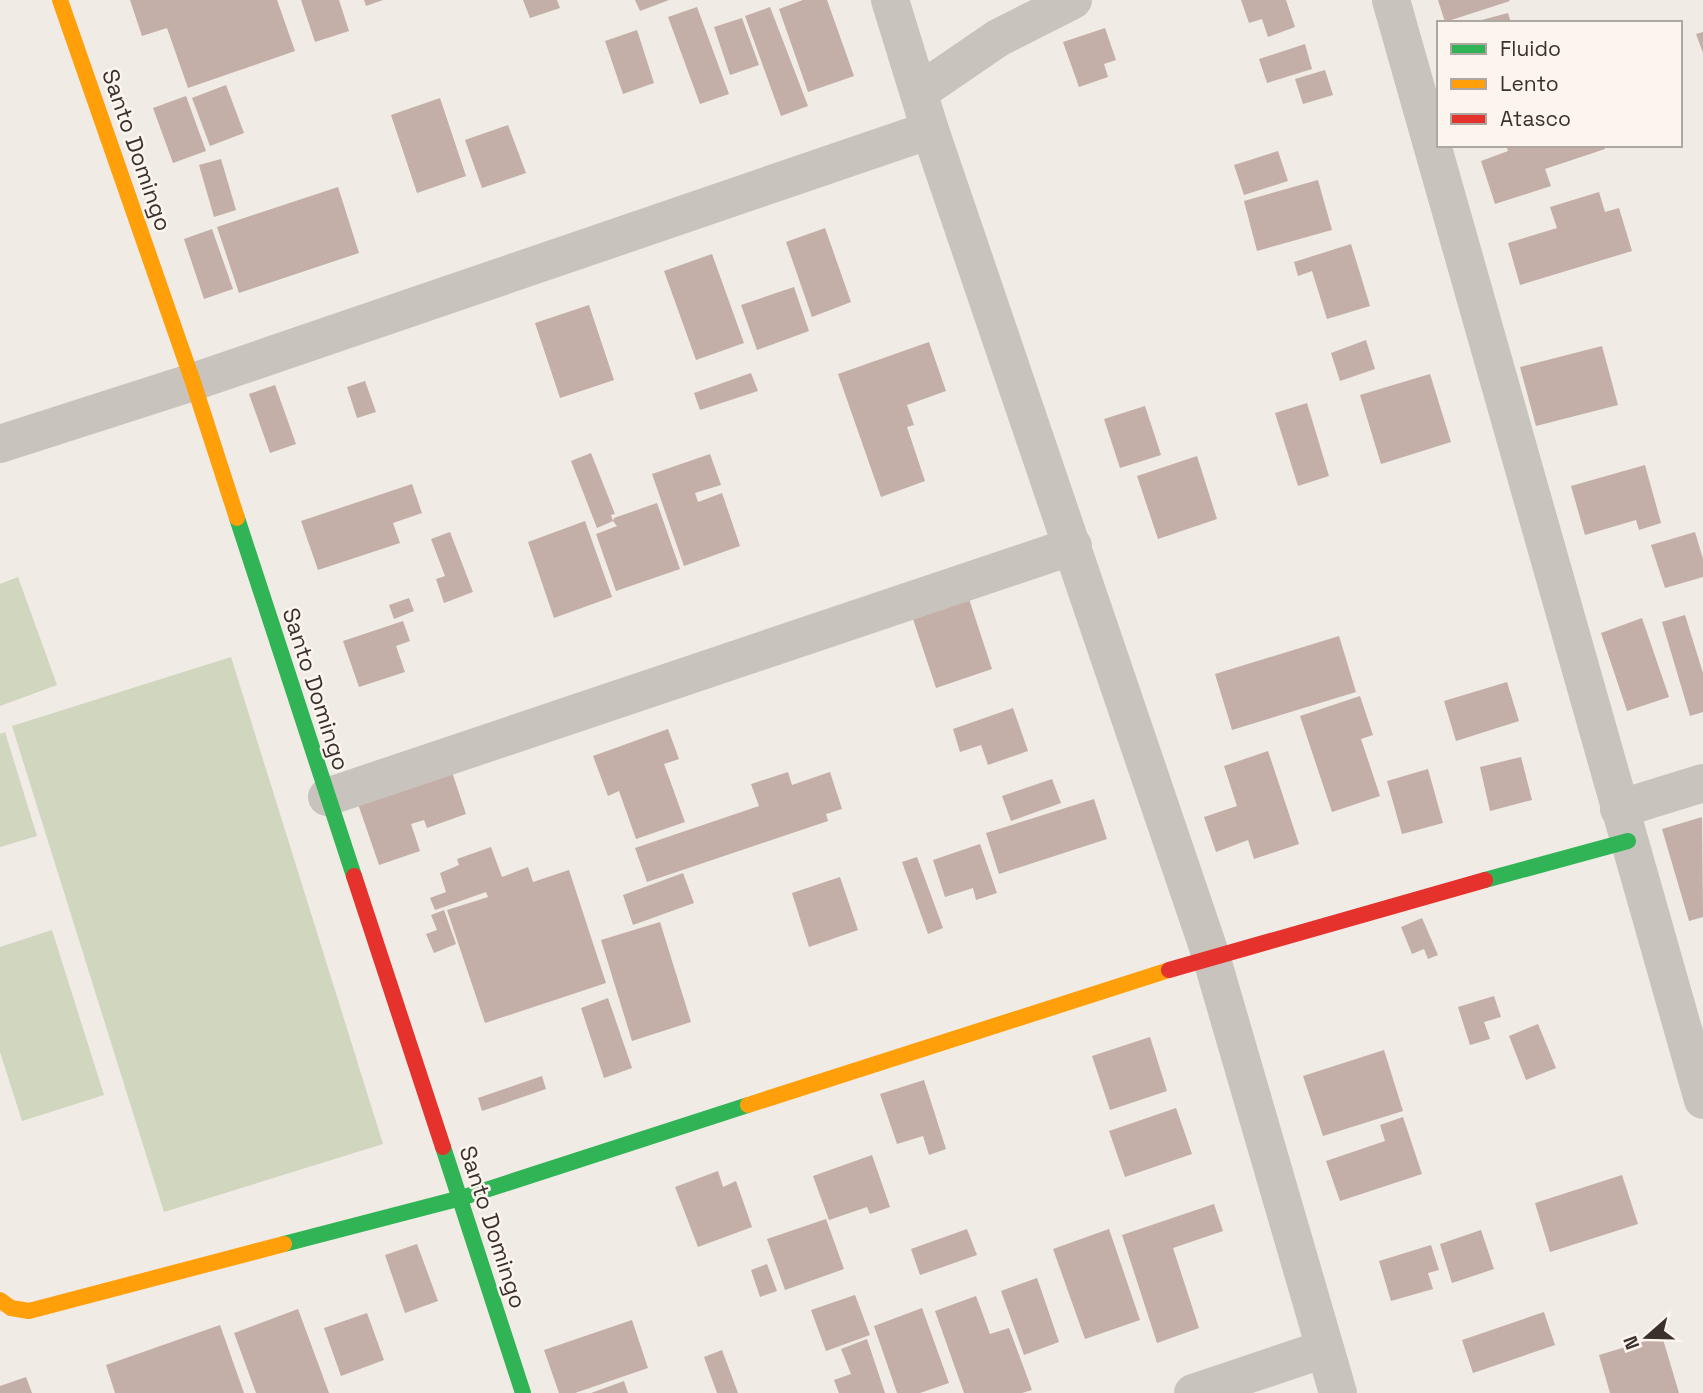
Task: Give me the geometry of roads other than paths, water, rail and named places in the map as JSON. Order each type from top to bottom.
[{"type":"street","name":"Santo Domingo","points":[[61,0],[193,382],[523,1393]]},
{"type":"street","points":[[890,0],[930,130],[1211,956],[1338,1393]]},
{"type":"street","points":[[919,92],[998,38],[1073,0]]},
{"type":"street","points":[[1391,0],[1703,1100]]},
{"type":"street","points":[[0,444],[193,382],[930,130]]},
{"type":"street","points":[[327,797],[1073,546]]},
{"type":"street","points":[[0,1300],[11,1308],[29,1311],[461,1198],[1624,825],[1703,783]]},
{"type":"street","points":[[1193,1393],[1324,1349]]}]
